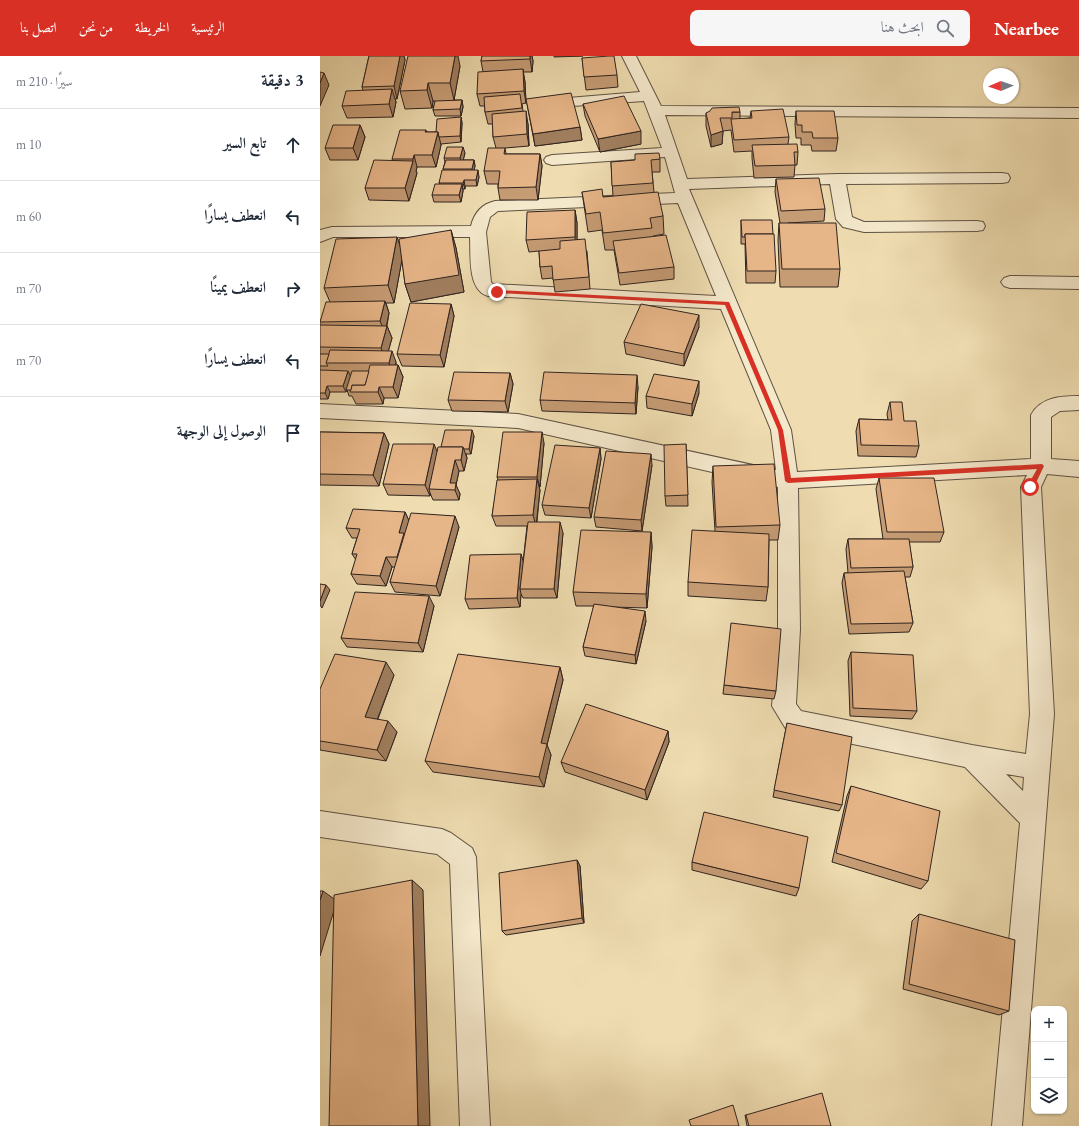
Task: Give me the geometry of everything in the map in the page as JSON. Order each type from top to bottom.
[{"type":"street","points":[[630,56],[652,103],[671,152],[683,191],[727,303],[780,430],[788,481],[789,630],[784,706],[794,721],[972,757],[1037,767]]},
{"type":"street","points":[[542,104],[652,103],[1079,113]]},
{"type":"street","points":[[552,160],[671,152]]},
{"type":"street","points":[[727,303],[488,290],[482,283],[478,232],[480,217],[488,209],[495,206],[837,179],[1002,178]]},
{"type":"street","points":[[837,179],[844,219],[849,223],[864,227],[977,226]]},
{"type":"street","points":[[320,236],[332,232],[478,232]]},
{"type":"street","points":[[1010,282],[1079,283]]},
{"type":"street","points":[[1007,1126],[1042,714],[1030,487],[1042,466],[1040,415],[1049,407],[1059,403],[1079,403]]},
{"type":"street","points":[[320,411],[518,421],[788,481],[1042,466],[1079,469]]},
{"type":"street","points":[[972,757],[1033,818]]},
{"type":"street","points":[[320,824],[442,842],[463,857],[463,901],[475,1126]]},
{"type":"building","points":[[369,56],[400,56],[394,86],[362,87]]},
{"type":"building","points":[[408,56],[455,56],[450,83],[428,83],[427,90],[400,91]]},
{"type":"building","points":[[482,56],[530,56],[530,59],[481,61]]},
{"type":"building","points":[[614,56],[617,75],[584,77],[582,58]]},
{"type":"building","points":[[523,69],[524,91],[477,94],[478,72]]},
{"type":"building","points":[[320,72],[324,73],[320,83]]},
{"type":"building","points":[[392,89],[389,104],[342,106],[346,91]]},
{"type":"building","points":[[571,93],[580,127],[533,134],[526,99]]},
{"type":"building","points":[[520,94],[522,108],[485,112],[484,97]]},
{"type":"building","points":[[624,96],[641,131],[598,139],[583,104]]},
{"type":"building","points":[[462,100],[460,109],[433,110],[435,101]]},
{"type":"building","points":[[739,107],[740,112],[732,112],[732,118],[720,118],[723,131],[711,135],[706,113],[712,108]]},
{"type":"building","points":[[783,109],[789,137],[734,140],[731,119],[752,118],[751,111]]},
{"type":"building","points":[[526,111],[527,134],[493,137],[492,114]]},
{"type":"building","points":[[796,111],[834,111],[838,138],[813,138],[812,132],[802,132],[802,125],[797,125]]},
{"type":"building","points":[[461,117],[460,136],[439,137],[438,132],[436,132],[437,119]]},
{"type":"building","points":[[333,125],[360,125],[353,148],[325,148]]},
{"type":"building","points":[[400,130],[426,130],[425,132],[438,132],[432,155],[414,155],[413,159],[392,159]]},
{"type":"building","points":[[797,144],[798,152],[794,152],[795,165],[755,166],[752,145]]},
{"type":"building","points":[[447,147],[463,147],[460,158],[444,158]]},
{"type":"building","points":[[488,148],[505,148],[504,154],[540,154],[536,187],[498,188],[500,171],[484,171]]},
{"type":"building","points":[[659,153],[660,159],[651,160],[653,183],[612,186],[611,162],[635,160],[635,154]]},
{"type":"building","points":[[374,160],[413,161],[405,188],[365,188]]},
{"type":"building","points":[[446,160],[474,160],[472,169],[443,169]]},
{"type":"building","points":[[442,170],[478,170],[476,180],[464,180],[463,183],[439,183]]},
{"type":"building","points":[[819,178],[825,209],[781,211],[776,179]]},
{"type":"building","points":[[435,184],[462,184],[459,195],[432,195]]},
{"type":"building","points":[[602,189],[603,197],[658,192],[663,216],[650,218],[652,228],[603,233],[600,212],[586,214],[582,192]]},
{"type":"building","points":[[575,210],[575,237],[526,240],[527,212]]},
{"type":"building","points":[[741,220],[772,220],[773,234],[745,234],[745,237],[742,237]]},
{"type":"building","points":[[779,223],[836,223],[840,269],[782,269]]},
{"type":"building","points":[[451,230],[459,275],[405,284],[399,239]]},
{"type":"building","points":[[745,234],[774,234],[776,271],[747,271]]},
{"type":"building","points":[[666,235],[674,267],[619,273],[613,241]]},
{"type":"building","points":[[397,237],[388,285],[324,288],[336,239]]},
{"type":"building","points":[[585,239],[589,277],[553,280],[552,266],[540,267],[539,251],[560,249],[560,241]]},
{"type":"building","points":[[385,301],[380,321],[320,322],[326,302]]},
{"type":"building","points":[[410,303],[451,304],[440,355],[397,354]]},
{"type":"building","points":[[641,304],[699,315],[684,354],[624,342]]},
{"type":"building","points":[[320,325],[387,326],[381,348],[320,347]]},
{"type":"building","points":[[330,350],[392,351],[389,363],[326,363]]},
{"type":"building","points":[[320,354],[329,354],[326,363],[328,366],[320,366]]},
{"type":"building","points":[[370,365],[398,365],[393,387],[379,387],[378,392],[350,392],[352,385],[365,385]]},
{"type":"building","points":[[320,370],[348,371],[343,386],[327,386],[325,393],[320,393]]},
{"type":"building","points":[[352,371],[369,371],[365,385],[352,385],[351,390],[346,390]]},
{"type":"building","points":[[454,372],[510,373],[505,401],[448,400]]},
{"type":"building","points":[[544,372],[637,375],[635,403],[540,400]]},
{"type":"building","points":[[654,374],[699,381],[692,404],[646,396]]},
{"type":"building","points":[[890,402],[902,402],[904,421],[916,421],[919,446],[861,445],[859,419],[892,420]]},
{"type":"building","points":[[445,430],[472,430],[469,449],[464,449],[463,447],[441,447]]},
{"type":"building","points":[[320,432],[384,433],[373,475],[320,474]]},
{"type":"building","points":[[503,432],[542,432],[537,477],[497,477]]},
{"type":"building","points":[[393,444],[434,444],[425,485],[383,484]]},
{"type":"building","points":[[686,444],[688,495],[665,496],[664,445]]},
{"type":"building","points":[[555,445],[600,448],[589,508],[542,505]]},
{"type":"building","points":[[438,447],[463,447],[461,460],[455,460],[450,483],[456,483],[455,490],[429,489]]},
{"type":"building","points":[[606,451],[651,454],[641,520],[594,517]]},
{"type":"building","points":[[774,464],[780,525],[716,527],[713,466]]},
{"type":"building","points":[[879,478],[934,478],[944,532],[887,532]]},
{"type":"building","points":[[537,479],[533,515],[492,516],[497,480]]},
{"type":"building","points":[[353,509],[405,512],[399,533],[404,533],[397,557],[386,557],[380,576],[351,574],[357,554],[352,554],[360,529],[346,528]]},
{"type":"building","points":[[411,513],[455,516],[436,586],[390,582]]},
{"type":"building","points":[[528,522],[560,522],[554,589],[520,589]]},
{"type":"building","points":[[581,530],[651,532],[646,594],[573,592]]},
{"type":"building","points":[[692,530],[769,534],[768,587],[688,582]]},
{"type":"building","points":[[848,539],[909,539],[913,567],[851,568]]},
{"type":"building","points":[[521,554],[517,598],[465,599],[470,555]]},
{"type":"building","points":[[904,571],[913,623],[851,624],[844,573]]},
{"type":"building","points":[[320,584],[326,585],[320,601]]},
{"type":"building","points":[[355,592],[429,596],[418,643],[341,638]]},
{"type":"building","points":[[594,604],[645,611],[635,655],[583,647]]},
{"type":"building","points":[[731,623],[781,629],[776,691],[724,685]]},
{"type":"building","points":[[851,652],[913,655],[917,711],[853,708]]},
{"type":"building","points":[[335,654],[386,662],[365,717],[388,721],[377,750],[320,741],[320,689]]},
{"type":"building","points":[[458,654],[560,667],[541,743],[547,744],[539,777],[425,761]]},
{"type":"building","points":[[586,704],[668,731],[645,790],[561,762]]},
{"type":"building","points":[[787,723],[852,737],[842,805],[774,790]]},
{"type":"building","points":[[851,786],[940,811],[928,881],[836,853]]},
{"type":"building","points":[[704,812],[808,837],[799,888],[692,862]]},
{"type":"building","points":[[577,860],[582,918],[502,931],[499,873]]},
{"type":"building","points":[[412,880],[418,1126],[329,1126],[334,895]]},
{"type":"building","points":[[320,891],[323,891],[320,900]]},
{"type":"building","points":[[919,914],[1015,940],[1009,1011],[909,984]]},
{"type":"building","points":[[822,1093],[831,1126],[749,1126],[746,1115]]},
{"type":"building","points":[[733,1105],[739,1126],[691,1126],[689,1120]]},
{"type":"route","points":[[497,292],[727,303],[780,430],[788,481],[1042,466],[1030,487]]}]
